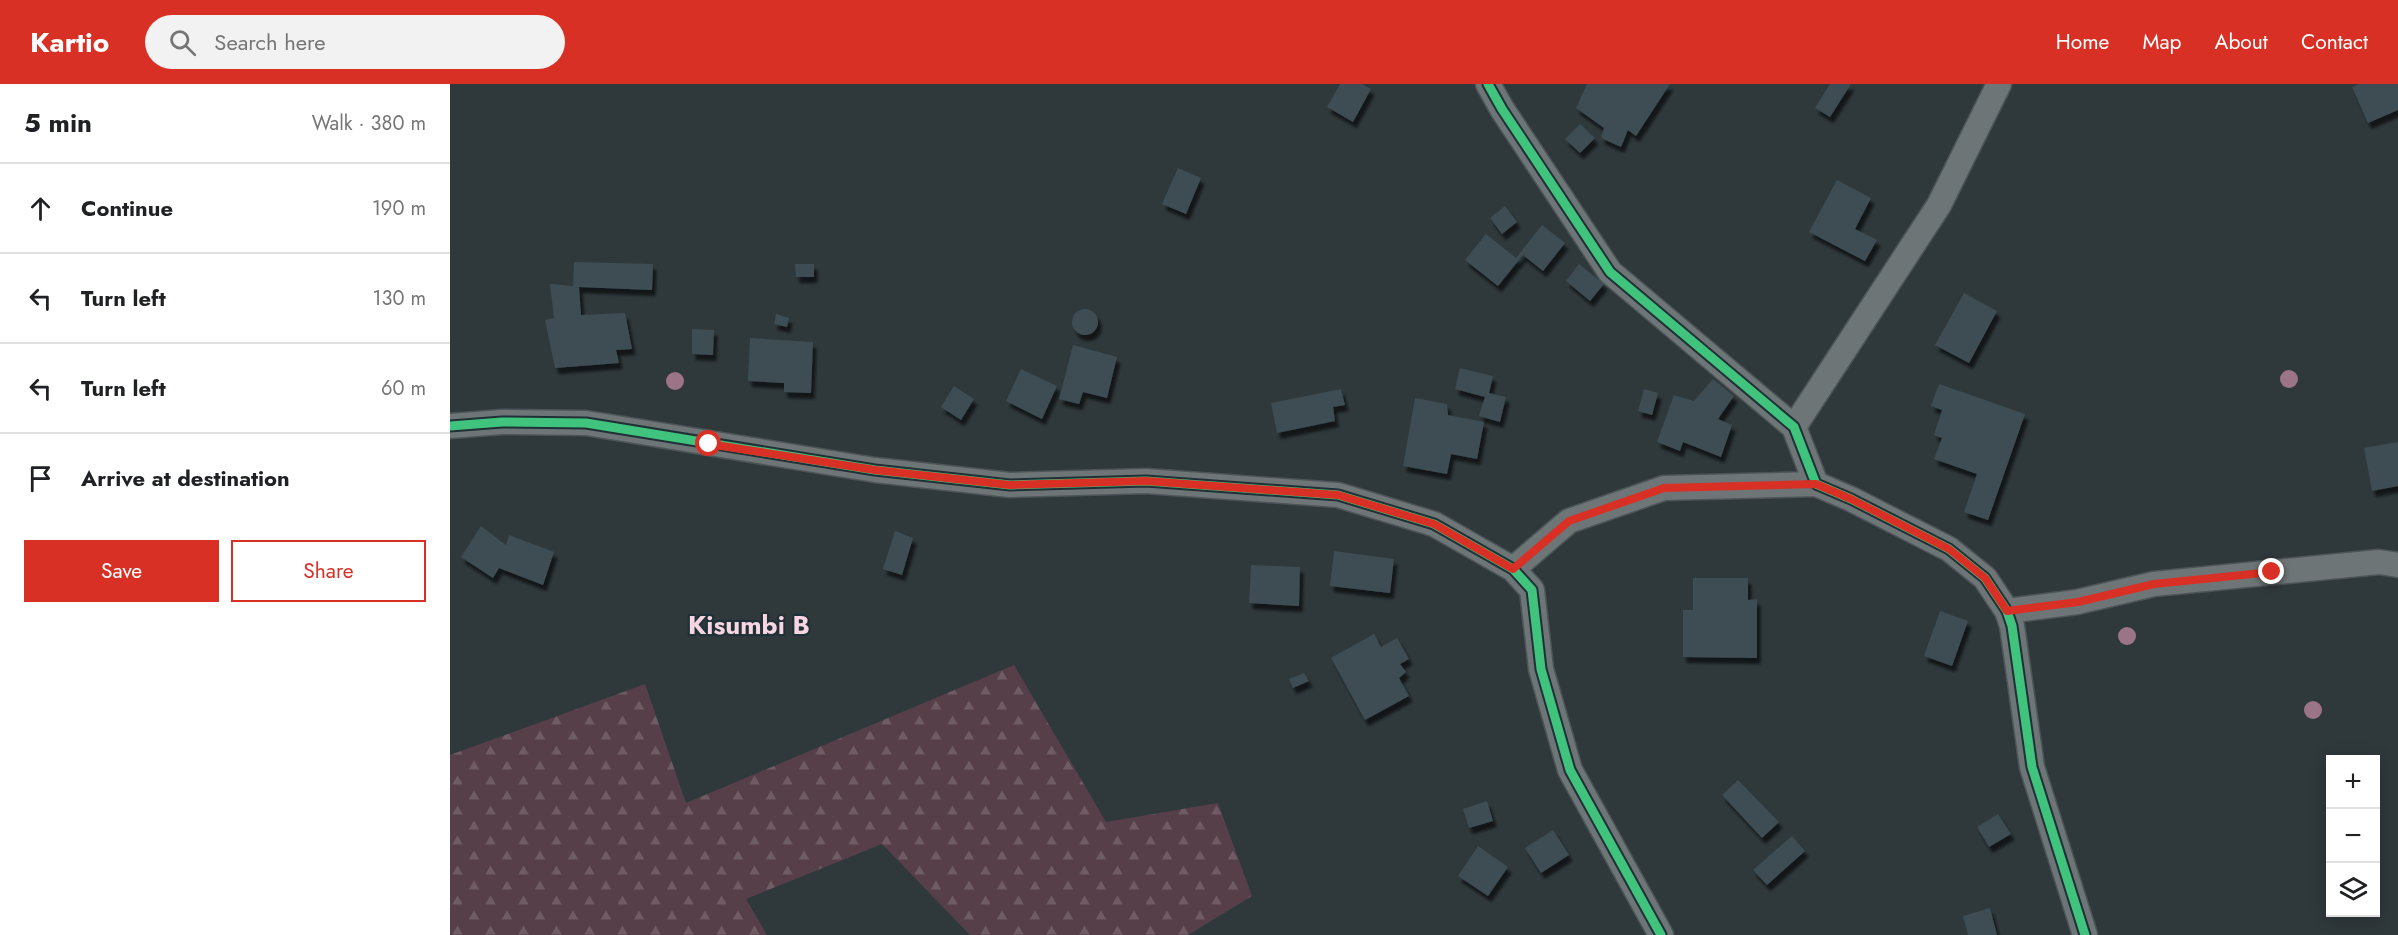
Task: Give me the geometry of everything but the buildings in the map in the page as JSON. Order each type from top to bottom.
[{"type":"street","points":[[1488,84],[1610,272],[1794,427],[1816,484]]},
{"type":"street","points":[[1794,427],[1939,205],[1999,84]]},
{"type":"street","points":[[450,426],[502,422],[586,423],[875,470],[1010,485],[1146,481],[1338,495],[1434,524],[1513,569],[1532,590],[1541,669],[1570,770],[1661,935]]},
{"type":"street","points":[[1513,569],[1569,521],[1664,488],[1816,484],[1851,499],[1949,549],[1985,578],[2007,611],[2012,626],[2032,767],[2085,935]]},
{"type":"street","points":[[2007,611],[2078,602],[2154,584],[2379,562],[2398,566]]},
{"type":"green space","points":[[1014,665],[1106,822],[1218,803],[1252,896],[1188,935],[970,935],[882,844],[746,899],[767,935],[450,935],[450,755],[645,684],[686,803]]},
{"type":"cycle path","points":[[1488,84],[1502,109],[1610,272],[1794,427],[1816,484],[1851,499],[1949,549],[1985,578],[2007,611],[2012,626],[2032,767],[2085,935]]},
{"type":"cycle path","points":[[450,426],[502,422],[586,423],[875,470],[1010,485],[1146,481],[1338,495],[1434,524],[1513,569],[1532,590],[1541,669],[1570,770],[1661,935]]},
{"type":"district","name":"Kisumbi B","points":[[749,625]]},
{"type":"route","points":[[709,444],[875,470],[1010,485],[1146,481],[1338,495],[1434,524],[1513,569],[1569,521],[1664,488],[1816,484],[1851,499],[1949,549],[1985,578],[2007,611],[2078,602],[2154,584],[2272,572]]}]
